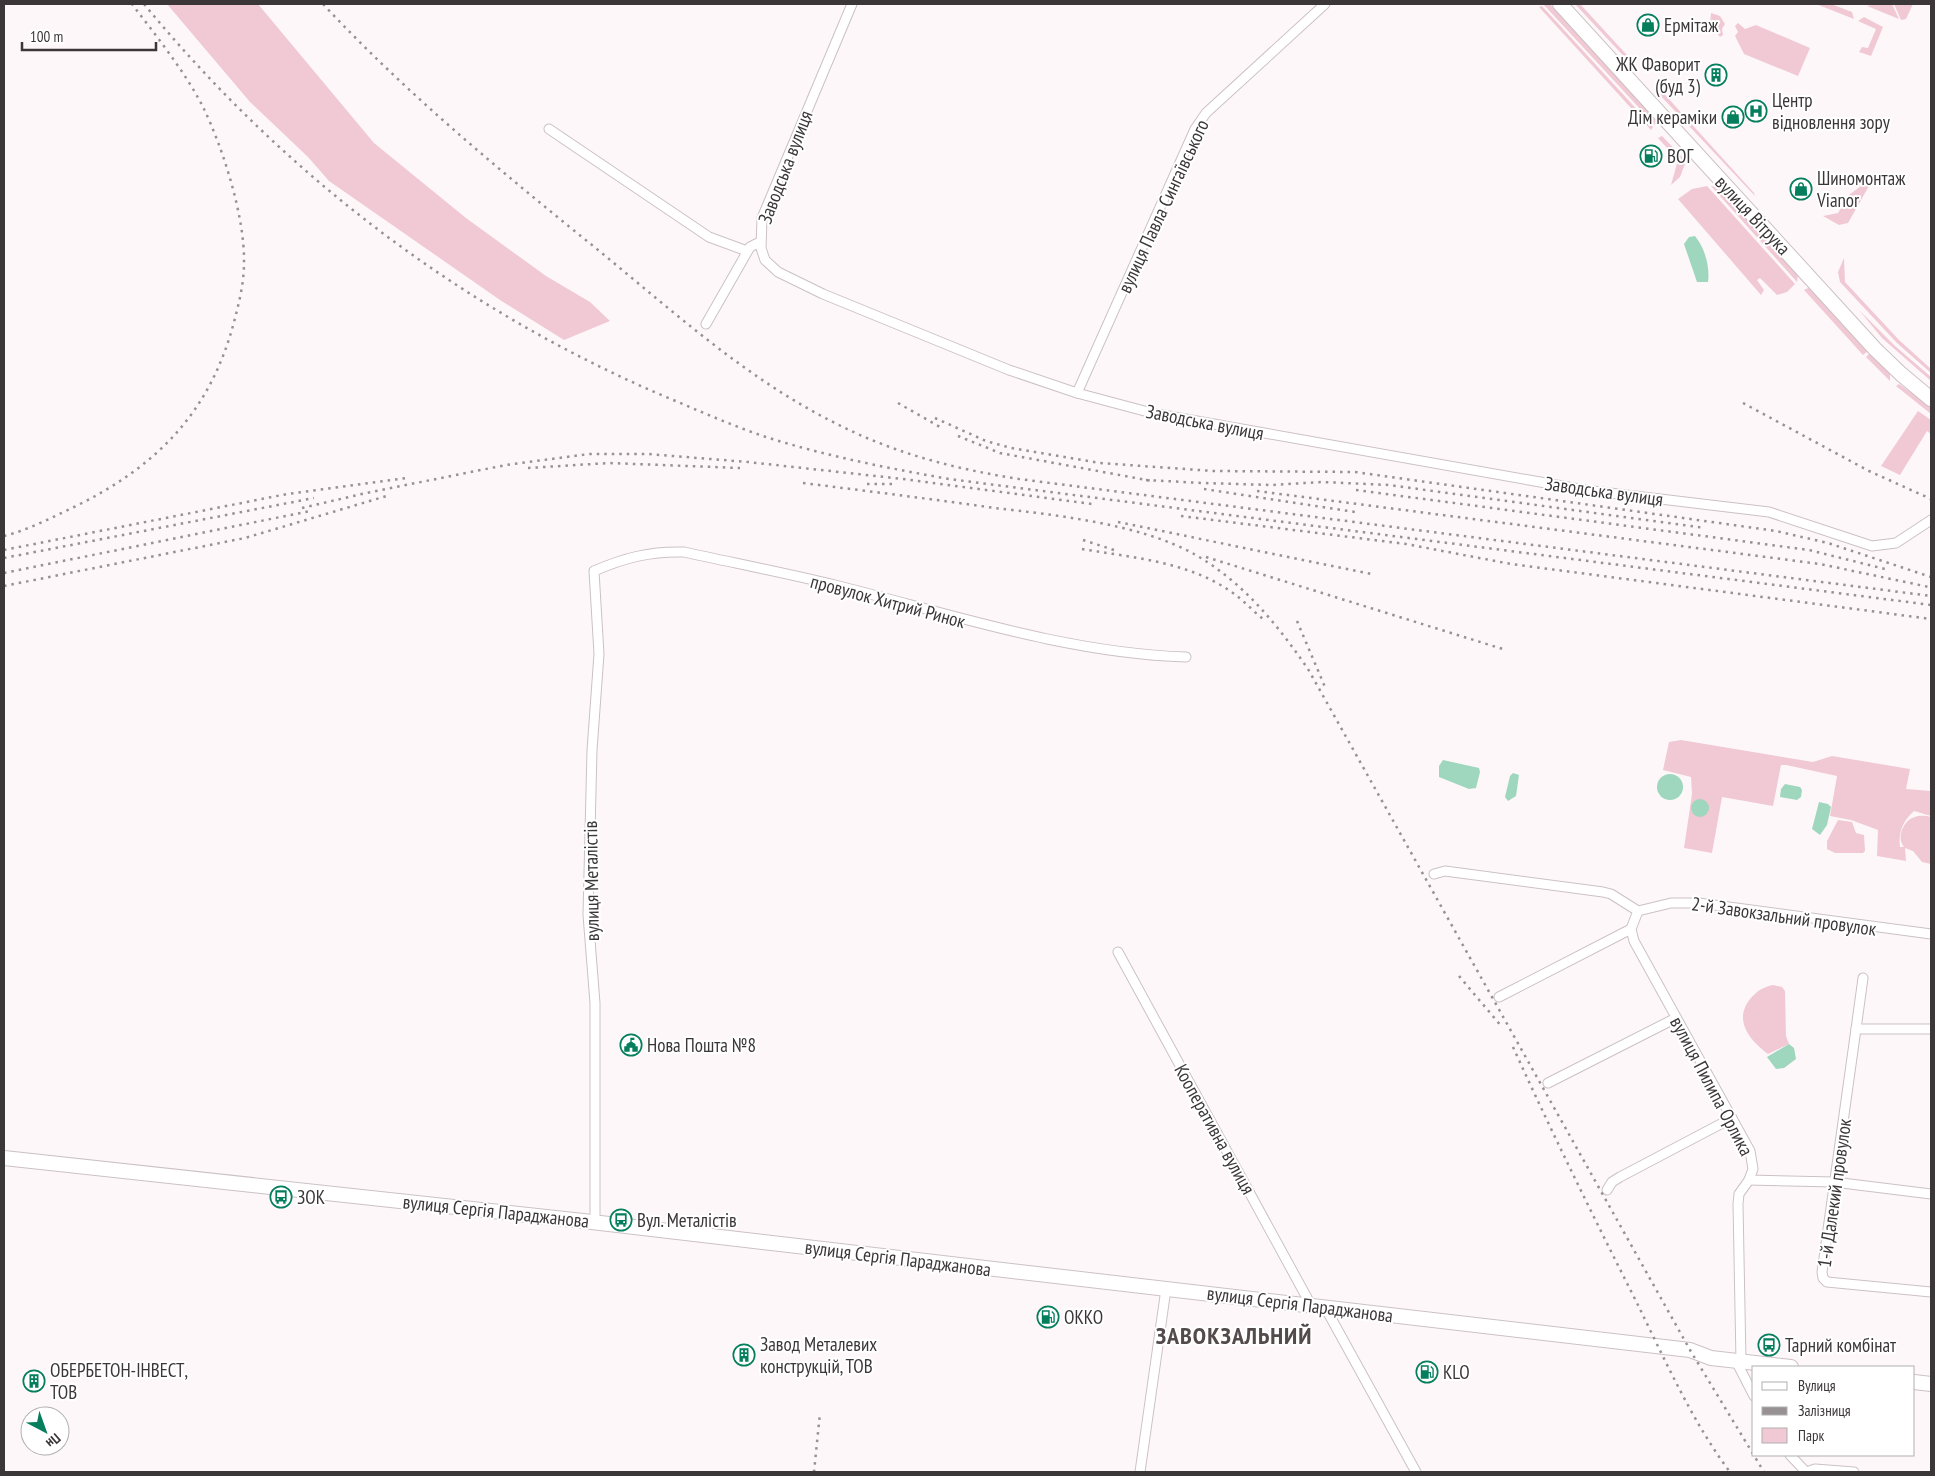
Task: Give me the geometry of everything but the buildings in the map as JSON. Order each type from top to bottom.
[{"type":"main road","name":"вулиця Вітрука","points":[[1560,4],[1875,349],[1931,399]]},
{"type":"main road","name":"вулиця Вітрука","points":[[1568,4],[1880,345],[1931,390]]},
{"type":"main road","name":"вулиця Сергія Параджанова","points":[[4,1158],[595,1222],[1690,1350],[1711,1358],[1782,1366]]},
{"type":"main road","points":[[1915,1382],[1931,1384]]},
{"type":"street","name":"Заводська вулиця","points":[[852,4],[762,218],[760,242],[765,260],[773,269],[814,289],[1009,370],[1077,393],[1152,413],[1585,490],[1770,512],[1872,546],[1896,543],[1931,520]]},
{"type":"street","name":"вулиця Павла Сингаївського","points":[[1077,393],[1195,129],[1206,113],[1326,4]]},
{"type":"street","points":[[549,129],[709,237],[747,251]]},
{"type":"street","points":[[706,324],[750,246],[760,242]]},
{"type":"street","name":"провулок Хитрий Ринок","points":[[594,571],[616,562],[659,551],[684,552],[835,586],[977,624],[1138,656],[1186,657]]},
{"type":"street","name":"вулиця Металістів","points":[[594,571],[599,654],[592,750],[588,915],[596,1003],[595,1222]]},
{"type":"street","points":[[1434,874],[1445,870],[1603,892],[1611,894],[1638,910],[1631,929],[1499,997]]},
{"type":"street","name":"2-й Завокзальний провулок","points":[[1638,910],[1671,903],[1699,903],[1931,934]]},
{"type":"street","name":"вулиця Пилипа Орлика","points":[[1631,929],[1642,956],[1753,1158],[1749,1180],[1834,1182],[1931,1194]]},
{"type":"street","name":"Кооперативна вулиця","points":[[1118,952],[1319,1308],[1416,1472]]},
{"type":"street","name":"1-й Далекий провулок","points":[[1863,978],[1822,1272],[1824,1281],[1931,1292]]},
{"type":"street","points":[[1548,1084],[1676,1018]]},
{"type":"street","points":[[1856,1029],[1931,1029]]},
{"type":"street","points":[[1607,1190],[1612,1182],[1620,1176],[1732,1118]]},
{"type":"street","points":[[1749,1180],[1739,1194],[1738,1204],[1738,1361],[1752,1392]]},
{"type":"street","points":[[1140,1472],[1166,1289]]},
{"type":"street","points":[[1791,1456],[1806,1472],[1816,1469],[1854,1472]]},
{"type":"green space","points":[[167,4],[258,4],[374,143],[466,218],[546,276],[590,302],[610,321],[564,340],[500,300],[329,181],[308,157],[250,102]]},
{"type":"green space","points":[[1550,4],[1657,120],[1655,125],[1544,5]]},
{"type":"green space","points":[[1575,4],[1580,4],[1637,66],[1632,65]]},
{"type":"green space","points":[[1816,4],[1831,4],[1852,12],[1854,19]]},
{"type":"green space","points":[[1892,4],[1899,19],[1867,6]]},
{"type":"green space","points":[[1894,4],[1913,4],[1906,19],[1901,20]]},
{"type":"green space","points":[[1542,6],[1653,127],[1651,130],[1539,7]]},
{"type":"green space","points":[[1711,13],[1720,16],[1725,24],[1722,29],[1723,35],[1720,37],[1710,24]]},
{"type":"green space","points":[[1864,17],[1883,27],[1871,56],[1859,52],[1862,47],[1868,48],[1876,29],[1858,21]]},
{"type":"green space","points":[[1738,23],[1745,29],[1756,25],[1810,48],[1798,76],[1744,54],[1735,36],[1738,32],[1735,26]]},
{"type":"green space","points":[[1658,87],[1754,193],[1755,196],[1659,94]]},
{"type":"green space","points":[[1662,136],[1686,161],[1680,177],[1671,185],[1678,160],[1658,138]]},
{"type":"green space","points":[[1865,183],[1869,186],[1848,223],[1839,225],[1823,216],[1838,213],[1849,195]]},
{"type":"green space","points":[[1707,186],[1795,284],[1787,292],[1777,295],[1760,278],[1757,280],[1764,290],[1761,295],[1678,199],[1692,189]]},
{"type":"green space","points":[[1711,186],[1720,188],[1798,274],[1797,282]]},
{"type":"green space","points":[[1844,258],[1845,282],[1899,340],[1931,369],[1931,373],[1897,343],[1840,282],[1838,272]]},
{"type":"green space","points":[[1808,288],[1813,290],[1868,351],[1863,355],[1804,290]]},
{"type":"green space","points":[[1859,310],[1895,346],[1931,377],[1931,381],[1882,338]]},
{"type":"green space","points":[[1870,353],[1890,373],[1890,381],[1866,357]]},
{"type":"green space","points":[[1899,384],[1931,407],[1931,414],[1896,386]]},
{"type":"green space","points":[[1918,411],[1931,420],[1931,434],[1927,431],[1900,475],[1881,466]]},
{"type":"green space","points":[[1681,740],[1813,762],[1832,756],[1910,769],[1906,789],[1931,791],[1931,816],[1914,811],[1910,815],[1904,823],[1901,832],[1900,847],[1904,847],[1901,834],[1907,822],[1917,816],[1931,817],[1931,864],[1922,862],[1913,851],[1905,848],[1906,861],[1877,856],[1878,830],[1851,820],[1830,816],[1837,776],[1786,765],[1781,765],[1773,806],[1722,797],[1712,853],[1684,848],[1692,794],[1691,777],[1663,770],[1669,742]]},
{"type":"green space","points":[[1838,820],[1852,822],[1856,833],[1864,835],[1865,851],[1863,853],[1835,853],[1827,849],[1827,841]]},
{"type":"green space","points":[[1773,985],[1782,987],[1785,991],[1786,1036],[1789,1044],[1768,1054],[1755,1043],[1746,1030],[1743,1015],[1745,1007],[1753,996],[1763,988]]},
{"type":"shaded area","points":[[1695,236],[1702,246],[1706,258],[1708,282],[1697,282],[1684,244],[1689,237]]},
{"type":"shaded area","points":[[1443,760],[1479,768],[1480,772],[1476,788],[1469,789],[1439,777],[1439,766]]},
{"type":"shaded area","points":[[1513,773],[1519,775],[1516,796],[1508,801],[1505,797],[1510,776]]},
{"type":"shaded area","points":[[1670,774],[1679,778],[1683,787],[1679,796],[1670,800],[1661,796],[1657,787],[1661,778]]},
{"type":"shaded area","points":[[1785,784],[1800,787],[1802,790],[1801,797],[1797,800],[1780,797],[1781,789]]},
{"type":"shaded area","points":[[1700,799],[1706,802],[1709,808],[1706,814],[1700,817],[1694,814],[1691,808],[1694,802]]},
{"type":"shaded area","points":[[1819,802],[1828,804],[1831,807],[1827,825],[1820,835],[1812,829]]},
{"type":"shaded area","points":[[1789,1044],[1794,1048],[1796,1059],[1784,1068],[1776,1069],[1767,1057]]},
{"type":"railway","points":[[4,536],[39,523],[103,491],[130,474],[176,434],[210,384],[224,354],[238,308],[243,278],[243,245],[237,204],[225,162],[211,124],[195,93],[132,4]]},
{"type":"railway","points":[[144,4],[198,66],[255,124],[315,179],[378,230],[444,277],[513,320],[585,359],[659,394],[766,437],[857,461],[949,479],[1931,605]]},
{"type":"railway","points":[[323,4],[353,36],[448,125],[704,337],[735,361],[800,404],[857,434],[879,443],[948,465],[1019,479],[1931,596]]},
{"type":"railway","points":[[898,403],[940,427]]},
{"type":"railway","points":[[1743,403],[1869,471],[1931,499]]},
{"type":"railway","points":[[935,418],[986,441],[1011,448],[1100,463],[1213,471],[1355,472],[1776,531],[1828,543],[1931,577]]},
{"type":"railway","points":[[958,436],[1000,453],[1152,481]]},
{"type":"railway","points":[[302,508],[506,465],[589,454],[648,454],[748,462],[903,479],[1092,504]]},
{"type":"railway","points":[[528,468],[609,463],[740,468]]},
{"type":"railway","points":[[4,550],[287,494],[407,478]]},
{"type":"railway","points":[[1146,480],[1272,485],[1322,482],[1389,485],[1705,528]]},
{"type":"railway","points":[[803,483],[1044,514],[1123,528],[1149,535],[1194,554],[1228,577],[1243,590],[1271,620],[1308,669],[1690,1350],[1752,1452]]},
{"type":"railway","points":[[867,484],[895,484]]},
{"type":"railway","points":[[1204,489],[1355,512]]},
{"type":"railway","points":[[1356,490],[1809,550],[1885,569]]},
{"type":"railway","points":[[1257,491],[1820,564],[1929,587]]},
{"type":"railway","points":[[4,586],[245,538],[390,495]]},
{"type":"railway","points":[[4,558],[314,498]]},
{"type":"railway","points":[[4,573],[310,511]]},
{"type":"railway","points":[[1181,516],[1406,544],[1511,564],[1931,619]]},
{"type":"railway","points":[[1118,522],[1371,574]]},
{"type":"railway","points":[[1083,540],[1114,550]]},
{"type":"railway","points":[[1082,549],[1163,563],[1202,576],[1237,596],[1263,619]]},
{"type":"railway","points":[[1206,557],[1506,650]]},
{"type":"railway","points":[[1297,621],[1325,687]]},
{"type":"railway","points":[[1459,976],[1502,1027]]},
{"type":"railway","points":[[1513,1047],[1680,1390],[1716,1453],[1730,1472]]},
{"type":"railway","points":[[814,1472],[820,1413]]},
{"type":"railway","points":[[1754,1456],[1764,1472]]},
{"type":"place","name":"Ермітаж","points":[[1648,25]]},
{"type":"place","name":"ЖК Фаворит (буд 3)","points":[[1716,75]]},
{"type":"place","name":"Центр відновлення зору","points":[[1756,111]]},
{"type":"place","name":"Дім кераміки","points":[[1733,117]]},
{"type":"place","name":"ВОГ","points":[[1651,156]]},
{"type":"place","name":"Шиномонтаж Vianor","points":[[1801,189]]},
{"type":"place","name":"Нова Пошта №8","points":[[631,1045]]},
{"type":"place","name":"ЗОК","points":[[281,1197]]},
{"type":"place","name":"Вул. Металістів","points":[[621,1220]]},
{"type":"place","name":"ОККО","points":[[1048,1317]]},
{"type":"place","name":"Тарний комбінат","points":[[1769,1345]]},
{"type":"place","name":"Завод Металевих конструкцій, ТОВ","points":[[744,1355]]},
{"type":"place","name":"KLO","points":[[1427,1372]]},
{"type":"place","name":"ОБЕРБЕТОН-ІНВЕСТ, ТОВ","points":[[34,1381]]},
{"type":"district","name":"ЗАВОКЗАЛЬНИЙ","points":[[1234,1336]]}]
